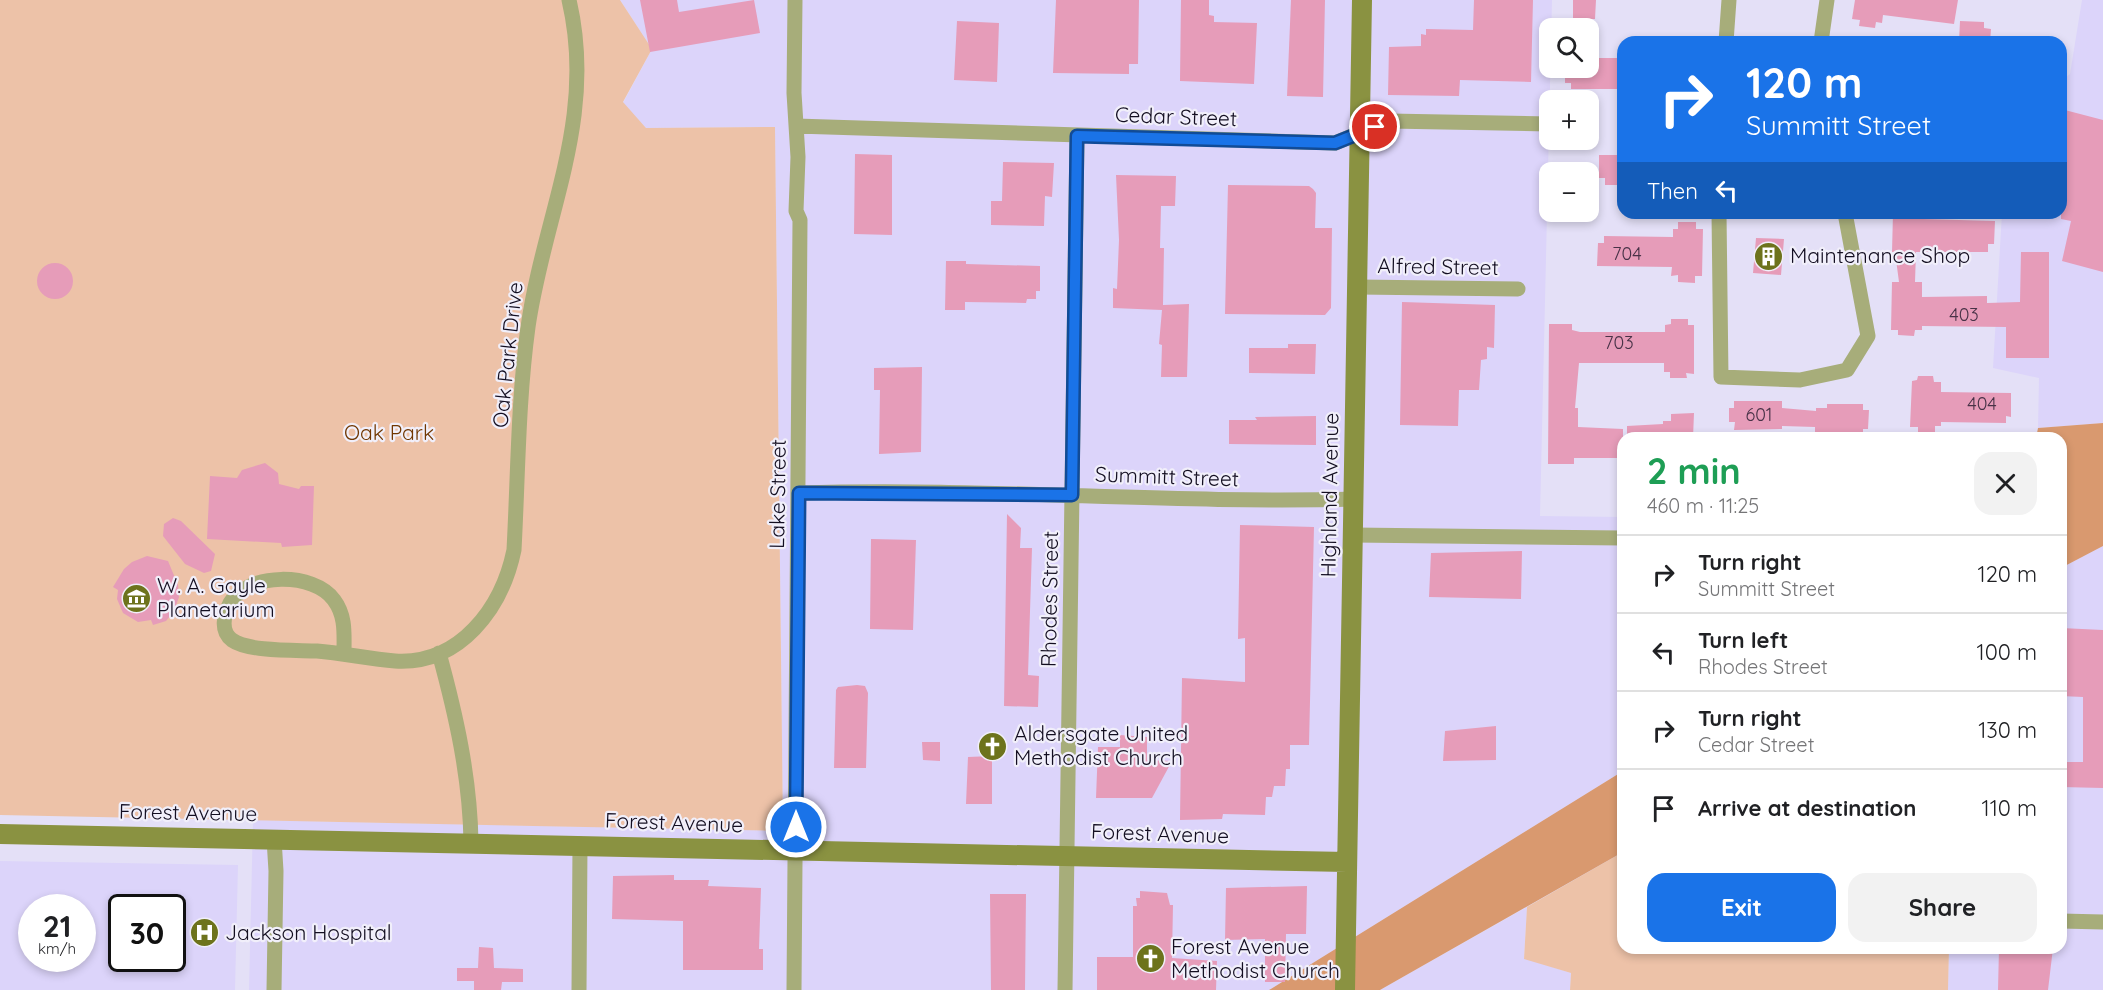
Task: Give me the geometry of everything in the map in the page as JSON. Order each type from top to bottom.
[{"type":"street","name":"Oak Park Drive","points":[[344,652],[342,614],[326,590],[316,584],[262,580],[242,589],[226,611],[226,633],[233,641],[248,647],[344,652],[395,661],[439,653],[457,644],[484,619],[498,597],[514,550],[528,327],[540,264],[568,160],[576,98],[576,53],[569,0]]},
{"type":"street","name":"Lake Street","points":[[794,990],[800,220],[796,211],[798,157],[793,66],[795,0]]},
{"type":"street","name":"Highland Avenue","points":[[1345,990],[1362,0]]},
{"type":"street","points":[[1726,36],[1729,0]]},
{"type":"street","points":[[1822,36],[1827,0]]},
{"type":"street","name":"Cedar Street","points":[[796,126],[1335,143],[1396,121],[1539,124]]},
{"type":"street","name":"Rhodes Street","points":[[1065,990],[1077,136]]},
{"type":"street","points":[[1719,219],[1721,377],[1800,380],[1847,370],[1868,336],[1846,219]]},
{"type":"street","name":"Alfred Street","points":[[1358,287],[1518,289]]},
{"type":"street","name":"Summitt Street","points":[[799,493],[1072,495],[1287,501],[1354,500]]},
{"type":"street","points":[[1353,535],[1617,538]]},
{"type":"street","points":[[439,653],[457,721],[470,807],[471,842]]},
{"type":"street","name":"Forest Avenue","points":[[0,834],[580,844],[1347,862]]},
{"type":"street","points":[[274,839],[276,871],[274,990]]},
{"type":"street","points":[[579,990],[580,844]]},
{"type":"street","points":[[2067,921],[2103,922]]},
{"type":"shaded area","points":[[620,0],[1552,0],[1552,18],[1539,18],[1539,78],[1550,78],[1550,90],[1539,90],[1539,150],[1549,150],[1548,162],[1539,162],[1539,222],[1547,222],[1540,516],[1617,517],[1617,775],[1269,990],[249,990],[253,820],[783,831],[775,127],[646,128],[623,103],[652,49]]},
{"type":"shaded area","points":[[2082,0],[2103,0],[2103,423],[2038,428],[2039,378],[1993,368],[2002,219],[2067,219],[2067,76],[2070,74]]},
{"type":"shaded area","points":[[2103,423],[2103,546],[2067,565],[2067,432],[2037,432],[2038,428]]},
{"type":"shaded area","points":[[2103,546],[2103,990],[1948,990],[1949,954],[2067,954],[2067,565]]},
{"type":"shaded area","points":[[1617,775],[1617,855],[1380,990],[1269,990]]},
{"type":"shaded area","name":"Jackson Hospital","points":[[0,861],[238,865],[235,990],[0,990]]},
{"type":"shaded area","points":[[1527,907],[1524,958],[1571,973],[1570,990],[1380,990]]},
{"type":"green space","name":"Oak Park","points":[[0,0],[620,0],[652,49],[623,102],[646,128],[775,127],[783,831],[0,815]]},
{"type":"green space","points":[[1617,855],[1617,954],[1949,954],[1948,990],[1570,990],[1571,973],[1524,959],[1527,907]]},
{"type":"building","points":[[640,0],[677,0],[679,12],[754,0],[760,33],[650,52]]},
{"type":"building","points":[[1056,0],[1139,0],[1138,64],[1129,64],[1129,74],[1053,73]]},
{"type":"building","points":[[1181,0],[1209,0],[1209,15],[1214,16],[1214,22],[1257,23],[1254,84],[1180,81]]},
{"type":"building","points":[[1291,0],[1325,0],[1323,97],[1287,96]]},
{"type":"building","points":[[1474,0],[1533,0],[1531,82],[1460,80],[1459,96],[1388,95],[1389,47],[1421,46],[1421,34],[1426,35],[1426,29],[1473,30]]},
{"type":"building","points":[[1573,0],[1596,0],[1595,18],[1573,18]]},
{"type":"building","points":[[1855,0],[1958,0],[1954,24],[1883,15],[1882,23],[1876,22],[1875,28],[1859,26],[1860,20],[1852,19]]},
{"type":"building","points":[[957,21],[999,23],[997,82],[954,80]]},
{"type":"building","points":[[1960,21],[1984,22],[1984,28],[1991,29],[1990,36],[1959,36]]},
{"type":"building","points":[[1599,58],[1617,58],[1617,89],[1571,89],[1571,83],[1565,83],[1565,78],[1599,78]]},
{"type":"building","points":[[2067,111],[2103,120],[2103,272],[2062,261],[2071,221],[2061,219],[2067,219]]},
{"type":"building","points":[[855,154],[892,155],[892,235],[854,234]]},
{"type":"building","points":[[1599,155],[1617,155],[1617,185],[1605,185],[1605,178],[1599,178]]},
{"type":"building","points":[[1003,162],[1054,163],[1052,197],[1045,196],[1044,226],[991,225],[991,201],[1002,201]]},
{"type":"building","points":[[1116,175],[1176,176],[1175,206],[1161,206],[1160,248],[1164,248],[1163,305],[1189,304],[1187,377],[1161,377],[1162,345],[1159,344],[1162,310],[1113,308],[1113,288],[1117,289],[1119,240]]},
{"type":"building","points":[[1228,185],[1309,186],[1316,193],[1315,228],[1332,228],[1331,308],[1325,315],[1225,314]]},
{"type":"building","points":[[1893,219],[1995,221],[1994,244],[1988,244],[1988,252],[1916,252],[1915,282],[1922,282],[1922,297],[1987,296],[1987,303],[2020,302],[2021,252],[2049,252],[2049,358],[2006,358],[2006,327],[1922,326],[1922,330],[1915,330],[1914,336],[1898,335],[1898,330],[1891,330],[1892,282],[1899,282],[1895,252],[1892,252]]},
{"type":"building","points":[[1678,222],[1696,222],[1696,229],[1703,229],[1702,276],[1695,276],[1695,283],[1678,282],[1678,275],[1671,276],[1672,267],[1597,266],[1598,243],[1604,243],[1604,236],[1673,237],[1673,229],[1678,229]]},
{"type":"building","name":"Maintenance Shop","points":[[1756,238],[1784,239],[1781,275],[1753,273]]},
{"type":"building","points":[[946,261],[966,261],[966,264],[1040,266],[1040,291],[1036,291],[1036,299],[1027,299],[1026,303],[965,302],[965,310],[945,310]]},
{"type":"building","points":[[55,263],[68,268],[73,281],[68,294],[55,299],[42,294],[37,281],[42,268]]},
{"type":"building","points":[[1402,302],[1495,305],[1494,348],[1487,347],[1487,359],[1481,360],[1479,390],[1459,390],[1458,426],[1400,425]]},
{"type":"building","points":[[1671,319],[1688,319],[1688,325],[1694,325],[1694,374],[1686,373],[1687,378],[1670,378],[1670,372],[1664,372],[1664,363],[1579,363],[1575,408],[1578,408],[1578,427],[1623,429],[1623,432],[1617,432],[1617,458],[1574,458],[1574,464],[1548,464],[1549,324],[1572,324],[1572,330],[1580,332],[1665,332],[1665,325],[1671,324]]},
{"type":"building","points":[[1288,344],[1316,344],[1315,374],[1249,373],[1249,348],[1288,348]]},
{"type":"building","points":[[922,367],[921,452],[879,454],[880,390],[874,390],[874,368]]},
{"type":"building","points":[[1918,376],[1933,376],[1934,382],[1941,382],[1941,392],[2011,393],[2011,417],[2006,416],[2006,423],[1941,422],[1941,426],[1935,426],[1935,432],[1918,432],[1918,427],[1910,427],[1912,381],[1917,380]]},
{"type":"building","points":[[1734,401],[1782,401],[1782,408],[1816,411],[1816,408],[1827,408],[1827,404],[1863,404],[1863,410],[1869,410],[1868,429],[1863,429],[1863,432],[1815,432],[1815,427],[1782,426],[1782,429],[1734,430],[1735,422],[1729,422],[1729,408],[1734,408]]},
{"type":"building","points":[[1694,413],[1693,432],[1627,432],[1627,426],[1663,424],[1663,421],[1671,421],[1671,414]]},
{"type":"building","points":[[1316,416],[1316,445],[1229,444],[1229,420],[1257,420],[1255,417]]},
{"type":"building","points":[[265,463],[278,473],[279,484],[299,489],[301,486],[314,486],[312,545],[282,547],[281,543],[207,539],[210,476],[237,478],[242,470]]},
{"type":"building","points":[[1007,514],[1021,528],[1020,548],[1032,548],[1028,675],[1039,676],[1038,707],[1004,706]]},
{"type":"building","points":[[173,518],[181,521],[215,554],[211,571],[204,573],[185,564],[163,536],[164,524]]},
{"type":"building","points":[[1240,525],[1314,527],[1309,745],[1290,745],[1290,769],[1286,769],[1285,786],[1274,786],[1272,797],[1266,797],[1265,815],[1223,814],[1222,819],[1180,820],[1182,678],[1245,682],[1245,638],[1238,639]]},
{"type":"building","points":[[871,539],[916,540],[913,630],[870,629]]},
{"type":"building","points":[[1522,551],[1521,599],[1429,597],[1431,553]]},
{"type":"building","points":[[147,556],[168,561],[178,585],[179,597],[174,611],[166,621],[153,625],[151,620],[138,622],[123,613],[117,599],[118,590],[113,587],[124,569],[132,562]]},
{"type":"building","points":[[2067,628],[2103,630],[2103,788],[2067,787],[2067,762],[2083,762],[2083,697],[2067,696]]},
{"type":"building","points":[[865,686],[868,693],[866,768],[834,768],[836,690],[838,687]]},
{"type":"building","points":[[1496,726],[1496,760],[1443,761],[1445,731]]},
{"type":"building","points":[[1120,735],[1147,737],[1147,760],[1172,761],[1152,798],[1096,798],[1098,747],[1120,747]]},
{"type":"building","points":[[922,742],[940,742],[940,761],[923,760]]},
{"type":"building","points":[[992,756],[992,804],[966,804],[968,757]]},
{"type":"building","points":[[674,875],[674,880],[709,880],[708,886],[761,888],[759,949],[763,949],[763,970],[683,970],[683,921],[612,919],[613,876]]},
{"type":"building","points":[[1307,886],[1306,934],[1286,934],[1285,982],[1265,982],[1265,939],[1225,940],[1226,888]]},
{"type":"building","points":[[1140,891],[1167,893],[1170,905],[1173,905],[1172,958],[1217,961],[1216,990],[1097,990],[1097,957],[1133,957],[1133,906],[1137,906],[1136,898],[1140,898]]},
{"type":"building","points":[[990,894],[1026,894],[1025,990],[991,990]]},
{"type":"building","points":[[479,947],[493,948],[494,968],[523,969],[523,982],[502,982],[501,990],[474,990],[474,981],[457,981],[457,968],[478,968]]},
{"type":"building","points":[[1999,954],[2052,954],[2048,990],[1998,990]]},
{"type":"place","name":"Maintenance Shop","points":[[1769,256]]},
{"type":"place","name":"W. A. Gayle Planetarium","points":[[136,598]]},
{"type":"place","name":"Aldersgate United Methodist Church","points":[[993,746]]},
{"type":"place","name":"Jackson Hospital","points":[[204,933]]},
{"type":"place","name":"Forest Avenue Methodist Church","points":[[1150,959]]},
{"type":"route","points":[[796,827],[799,493],[1072,495],[1077,136],[1335,143],[1375,127]]}]
